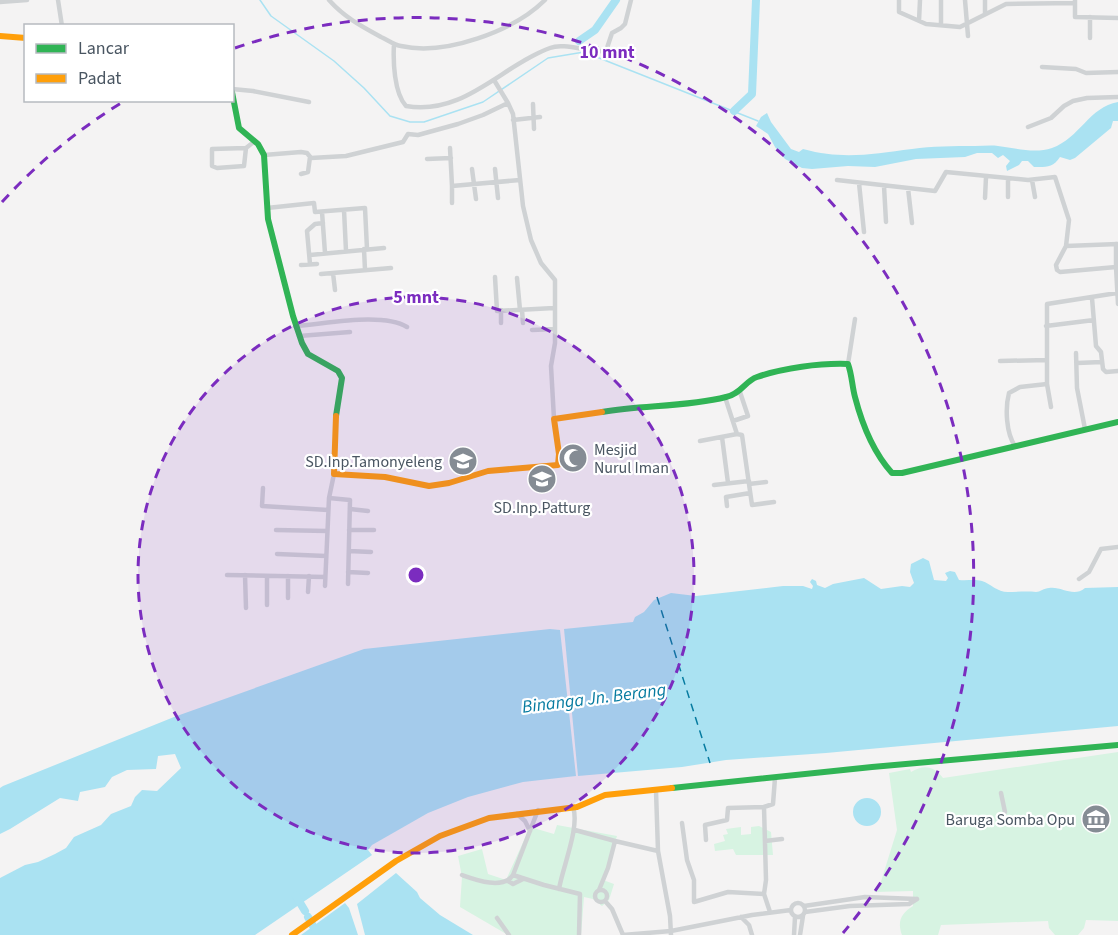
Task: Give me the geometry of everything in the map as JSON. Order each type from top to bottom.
[{"type":"street","points":[[1,1],[25,0]]},
{"type":"street","points":[[58,0],[62,24]]},
{"type":"street","points":[[329,0],[352,21],[394,44],[414,49],[434,48],[470,40],[519,22],[545,0]]},
{"type":"street","points":[[394,44],[394,71],[402,100],[406,106],[423,108],[454,101],[496,83],[532,57],[554,46],[606,51],[612,33],[625,24],[631,0]]},
{"type":"street","points":[[899,0],[898,12],[926,24],[960,27],[966,26],[1006,2],[1075,1],[1075,17],[1118,18]]},
{"type":"street","points":[[919,21],[920,0]]},
{"type":"street","points":[[941,0],[941,25]]},
{"type":"street","points":[[965,0],[968,36]]},
{"type":"street","points":[[985,0],[985,14]]},
{"type":"street","points":[[1090,17],[1090,38]]},
{"type":"street","points":[[0,36],[24,38]]},
{"type":"street","points":[[1042,67],[1076,69],[1086,73],[1118,72]]},
{"type":"street","points":[[334,474],[385,477],[429,486],[456,481],[488,471],[558,465],[551,366],[555,329],[555,278],[541,263],[531,240],[520,180],[511,106],[496,83]]},
{"type":"street","points":[[234,91],[253,91],[309,102]]},
{"type":"street","points":[[1028,127],[1051,118],[1073,101],[1118,97]]},
{"type":"street","points":[[234,102],[238,124],[243,132],[255,141],[264,155],[270,228],[299,336],[308,354],[338,371],[342,378],[335,423],[334,474],[328,510],[325,586]]},
{"type":"street","points":[[264,155],[301,152],[310,157],[346,156],[399,143],[404,141],[407,135],[418,135],[458,124],[483,115],[507,102]]},
{"type":"street","points":[[533,104],[534,129]]},
{"type":"street","points":[[513,120],[540,117]]},
{"type":"street","points":[[246,148],[243,167],[217,168],[212,166],[212,149],[246,148],[255,141]]},
{"type":"street","points":[[450,148],[452,203]]},
{"type":"street","points":[[301,174],[308,172],[310,157]]},
{"type":"street","points":[[427,159],[451,158]]},
{"type":"street","points":[[472,169],[476,199]]},
{"type":"street","points":[[495,169],[498,198]]},
{"type":"street","points":[[837,180],[935,191],[946,172],[1008,179],[1032,180],[1055,177],[1069,220],[1066,246],[1056,265],[1058,271],[1117,267]]},
{"type":"street","points":[[985,198],[986,177]]},
{"type":"street","points":[[1008,179],[1008,197]]},
{"type":"street","points":[[452,186],[520,180]]},
{"type":"street","points":[[1032,180],[1035,197]]},
{"type":"street","points":[[859,183],[864,232]]},
{"type":"street","points":[[884,186],[886,222]]},
{"type":"street","points":[[908,188],[912,223]]},
{"type":"street","points":[[267,208],[314,203],[315,213],[365,208],[365,270]]},
{"type":"street","points":[[344,210],[346,251]]},
{"type":"street","points":[[322,212],[325,253]]},
{"type":"street","points":[[310,264],[307,231],[315,224],[323,223]]},
{"type":"street","points":[[1066,246],[1117,244],[1118,304]]},
{"type":"street","points":[[310,255],[384,248]]},
{"type":"street","points":[[301,265],[317,264]]},
{"type":"street","points":[[321,274],[391,268]]},
{"type":"street","points":[[333,273],[335,290]]},
{"type":"street","points":[[495,277],[497,310],[554,308]]},
{"type":"street","points":[[517,278],[523,324]]},
{"type":"street","points":[[1050,407],[1047,384],[1046,326],[1046,309],[1049,303],[1117,293]]},
{"type":"street","points":[[1092,298],[1096,346],[1101,352],[1105,372],[1118,371]]},
{"type":"street","points":[[501,310],[501,323]]},
{"type":"street","points":[[296,326],[373,319],[393,320],[407,327]]},
{"type":"street","points":[[855,319],[848,364],[855,396],[863,422],[892,473],[902,473],[1118,422]]},
{"type":"street","points":[[1046,326],[1094,320]]},
{"type":"street","points":[[532,330],[555,329]]},
{"type":"street","points":[[299,336],[350,332]]},
{"type":"street","points":[[1076,353],[1077,388],[1085,429]]},
{"type":"street","points":[[1000,361],[1047,360]]},
{"type":"street","points":[[554,419],[602,411],[725,398],[740,393],[754,378],[810,365],[832,362],[848,364]]},
{"type":"street","points":[[1077,363],[1102,362]]},
{"type":"street","points":[[1015,446],[1011,441],[1008,396],[1012,390],[1020,387],[1047,384]]},
{"type":"street","points":[[733,421],[748,416],[740,393]]},
{"type":"street","points":[[725,398],[737,434]]},
{"type":"street","points":[[700,441],[742,435],[752,505],[774,502]]},
{"type":"street","points":[[722,437],[728,483]]},
{"type":"street","points":[[714,485],[766,482]]},
{"type":"street","points":[[263,488],[262,506],[328,510]]},
{"type":"street","points":[[727,506],[726,496],[750,493]]},
{"type":"street","points":[[329,498],[350,500],[348,584]]},
{"type":"street","points":[[350,509],[368,511]]},
{"type":"street","points":[[276,530],[327,531]]},
{"type":"street","points":[[349,530],[374,530]]},
{"type":"street","points":[[1079,579],[1089,572],[1101,549],[1118,547]]},
{"type":"street","points":[[349,551],[371,552]]},
{"type":"street","points":[[277,554],[326,556]]},
{"type":"street","points":[[348,572],[368,573]]},
{"type":"street","points":[[226,575],[325,577]]},
{"type":"street","points":[[245,575],[246,608]]},
{"type":"street","points":[[267,576],[267,605]]},
{"type":"street","points":[[288,576],[288,598]]},
{"type":"street","points":[[308,592],[309,576]]},
{"type":"street","points":[[292,935],[403,857],[440,836],[482,820],[515,813],[588,804],[602,796],[872,767],[1118,745]]},
{"type":"street","points":[[706,840],[705,825],[727,820],[728,808],[764,807],[773,804],[775,778]]},
{"type":"street","points":[[656,790],[658,851],[671,933]]},
{"type":"street","points":[[1001,793],[1005,812]]},
{"type":"street","points":[[559,889],[569,845],[575,830],[576,816],[573,807]]},
{"type":"street","points":[[764,807],[766,880],[764,894],[770,912]]},
{"type":"street","points":[[462,875],[489,882],[508,881],[513,875],[538,810]]},
{"type":"street","points":[[515,813],[525,820],[530,832]]},
{"type":"street","points":[[682,823],[687,860],[693,877],[694,902],[728,892],[764,894]]},
{"type":"street","points":[[575,830],[658,851]]},
{"type":"street","points":[[765,841],[782,839]]},
{"type":"street","points":[[599,890],[615,841]]},
{"type":"street","points":[[513,875],[559,889],[587,894],[598,902],[605,901]]},
{"type":"street","points":[[508,881],[513,884],[523,879]]},
{"type":"street","points":[[587,894],[599,890],[606,893],[605,901],[612,909],[623,935],[671,933],[741,917],[791,910],[796,903],[804,906],[865,897],[917,899],[909,904],[850,906],[795,917]]},
{"type":"street","points":[[579,935],[587,894]]},
{"type":"street","points":[[800,935],[804,906]]},
{"type":"street","points":[[791,910],[795,917],[794,935]]},
{"type":"street","points":[[741,917],[751,927],[752,935]]},
{"type":"street","points":[[497,918],[509,935]]},
{"type":"green space","points":[[1118,752],[1118,921],[1086,920],[1084,928],[1078,935],[1055,935],[1049,928],[1048,921],[941,925],[938,935],[902,935],[900,922],[903,915],[913,906],[913,891],[874,892],[879,888],[897,830],[889,773],[910,769],[911,772],[924,767],[936,771],[943,778]]},
{"type":"green space","points":[[557,825],[617,836],[603,880],[614,884],[609,900],[602,906],[593,899],[584,897],[581,935],[508,935],[460,907],[462,877],[458,856],[482,849],[488,874],[506,880],[530,827],[554,834]]},
{"type":"green space","points":[[759,826],[771,832],[773,855],[736,855],[733,849],[715,851],[714,844],[725,841],[723,835],[728,834],[726,829],[741,827],[741,835],[751,834],[751,827]]},
{"type":"water","points":[[1118,102],[1118,121],[1113,121],[1111,128],[1075,158],[1070,160],[1060,157],[1052,165],[1042,167],[1034,167],[1028,161],[1022,161],[1007,171],[1006,166],[1010,161],[1003,155],[998,158],[992,153],[977,153],[965,157],[916,159],[875,167],[802,168],[785,159],[768,134],[756,126],[761,117],[767,113],[791,149],[799,152],[803,149],[831,154],[858,155],[943,146],[998,146],[1045,150],[1062,143],[1099,110]]},
{"type":"water","name":"Binanga Jn. Berang","points":[[923,558],[929,561],[934,580],[946,581],[948,578],[945,573],[950,571],[955,572],[959,580],[982,581],[1004,592],[1036,592],[1054,588],[1076,592],[1085,588],[1118,587],[1118,726],[726,760],[682,767],[578,776],[564,629],[633,622],[635,617],[644,612],[654,600],[671,593],[696,596],[783,586],[803,586],[812,589],[810,582],[812,579],[817,585],[825,588],[833,584],[864,578],[881,589],[910,587],[914,583],[910,572],[911,564]]},
{"type":"water","points":[[550,629],[560,630],[576,776],[523,782],[468,797],[428,813],[372,845],[368,850],[372,855],[255,935],[0,935],[0,878],[66,848],[74,837],[101,825],[111,814],[131,806],[135,797],[142,790],[157,791],[181,768],[175,754],[158,756],[156,769],[127,770],[112,777],[105,787],[80,792],[78,801],[60,798],[0,834],[0,788],[3,786],[174,717],[364,649]]},
{"type":"water","points":[[867,798],[877,802],[881,812],[877,822],[867,826],[857,822],[853,812],[857,802]]},
{"type":"water","points":[[396,873],[440,915],[473,935],[365,935],[357,904]]},
{"type":"water","points":[[345,903],[349,908],[358,935],[301,935]]},
{"type":"waterway","points":[[260,0],[271,16],[334,61],[390,116],[410,122],[424,122],[483,102],[548,58],[584,52],[758,121]]},
{"type":"waterway","points":[[579,41],[595,30],[616,0]]},
{"type":"waterway","points":[[734,111],[752,94],[756,0]]},
{"type":"waterway","points":[[296,896],[305,911]]},
{"type":"waterway","points":[[308,917],[318,935]]},
{"type":"ferry route","points":[[657,597],[710,763]]},
{"type":"traffic: fast","points":[[234,102],[239,128],[258,144],[264,155],[268,219],[302,343],[308,354],[338,371],[342,378],[336,416]]},
{"type":"traffic: fast","points":[[602,412],[711,400],[731,395],[753,379],[778,371],[826,364],[848,364],[855,397],[865,427],[879,456],[892,473],[902,473],[1118,422]]},
{"type":"traffic: fast","points":[[672,788],[1118,745]]},
{"type":"traffic: slow","points":[[0,36],[24,38]]},
{"type":"traffic: slow","points":[[336,416],[334,474],[385,477],[429,486],[449,483],[488,471],[558,465],[559,454],[554,419],[602,412]]},
{"type":"traffic: slow","points":[[292,935],[396,861],[440,836],[489,818],[577,807],[605,795],[672,788]]},
{"type":"place","name":"Mesjid Nurul Iman","points":[[573,458]]},
{"type":"place","name":"SD.Inp.Tamonyeleng","points":[[463,461]]},
{"type":"place","name":"SD.Inp.Patturg","points":[[542,479]]},
{"type":"place","name":"Baruga Somba Opu","points":[[1096,819]]}]
